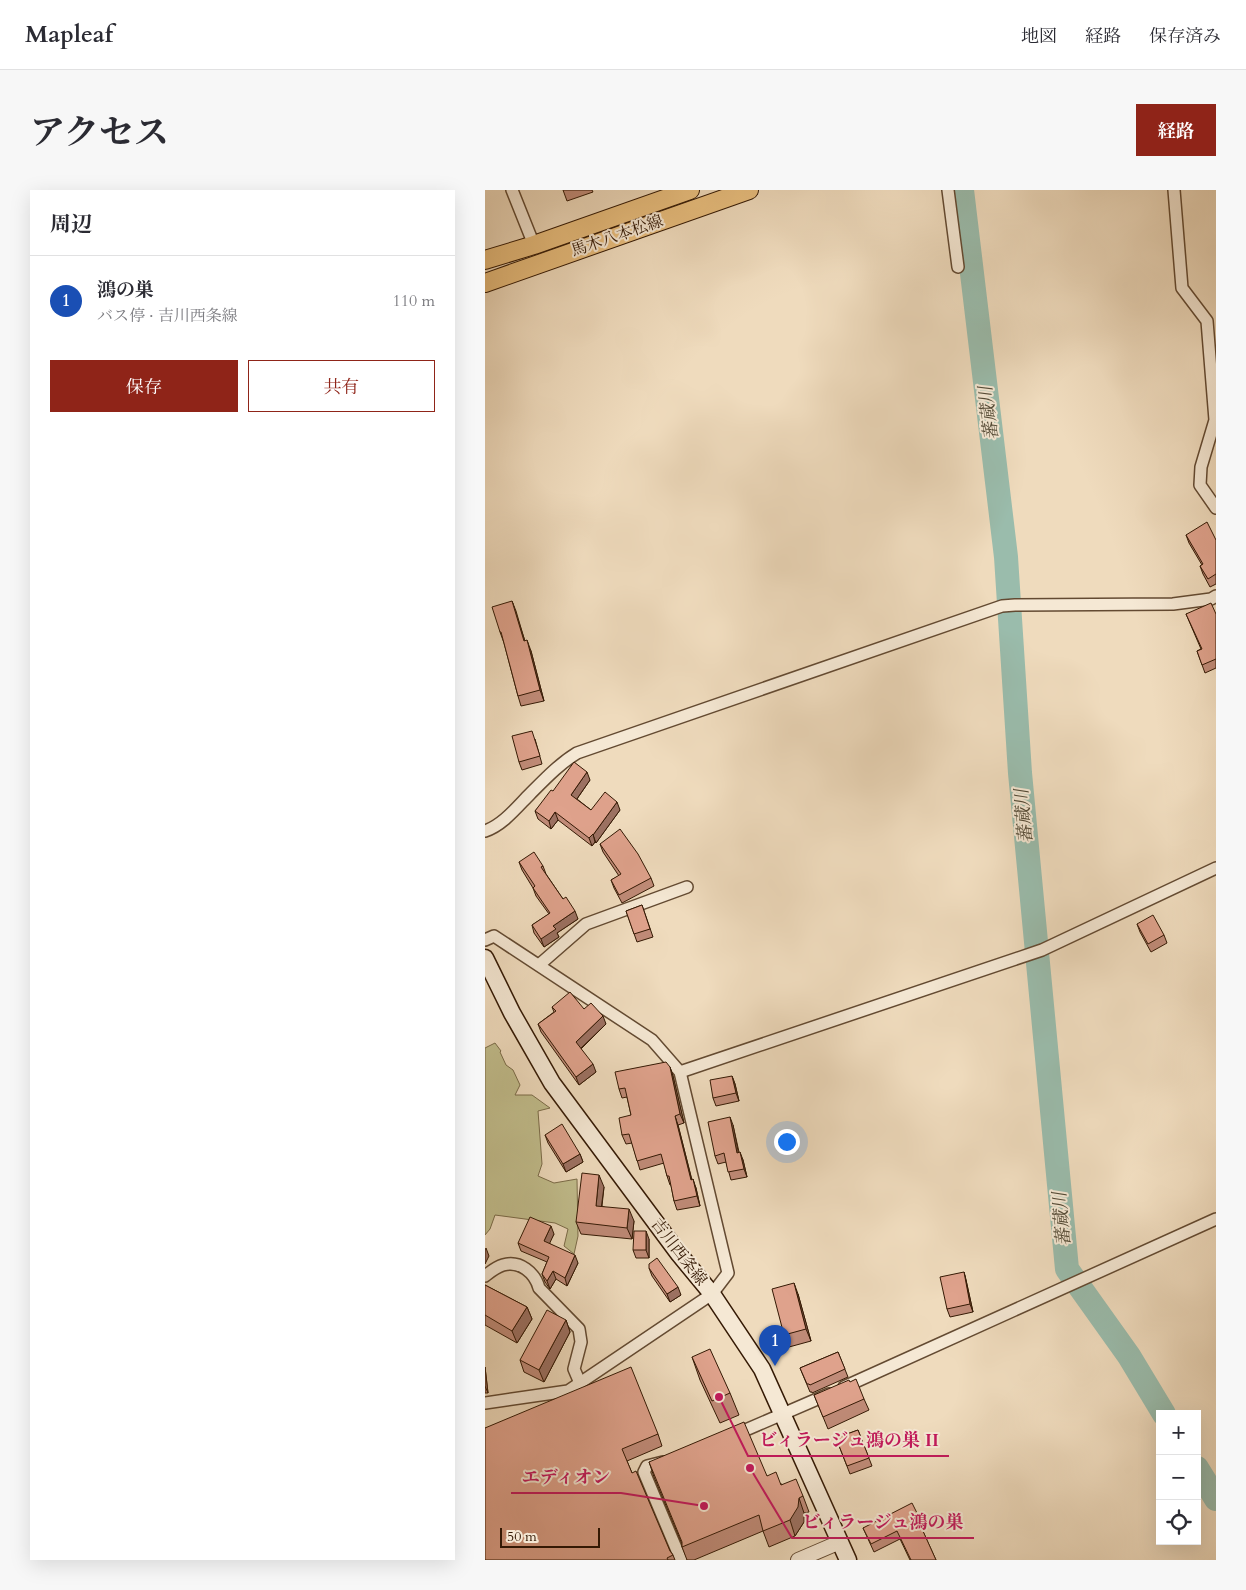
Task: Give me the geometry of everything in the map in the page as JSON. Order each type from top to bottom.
[{"type":"main road","name":"馬木八本松線","points":[[485,260],[534,245],[690,190]]},
{"type":"main road","name":"馬木八本松線","points":[[485,283],[749,190]]},
{"type":"main road","name":"吉川西条線","points":[[485,958],[552,1083],[679,1254],[712,1294],[762,1369],[848,1560]]},
{"type":"street","points":[[512,190],[534,245]]},
{"type":"street","points":[[948,190],[958,267]]},
{"type":"street","points":[[1174,190],[1182,288],[1207,321],[1215,420],[1201,467],[1200,485],[1216,508]]},
{"type":"street","points":[[485,831],[498,825],[564,761],[577,752],[1002,606],[1173,604],[1211,599],[1216,596]]},
{"type":"street","points":[[680,1072],[1037,952],[1216,868]]},
{"type":"street","points":[[539,965],[586,924],[687,887]]},
{"type":"street","points":[[485,940],[495,936],[652,1040],[680,1072],[728,1273],[712,1294],[568,1392],[485,1403]]},
{"type":"street","points":[[720,1441],[783,1415],[1216,1219]]},
{"type":"street","points":[[485,1276],[504,1264],[531,1271],[537,1279],[539,1288],[579,1329],[581,1342],[574,1370],[580,1383]]},
{"type":"street","points":[[676,1458],[647,1466],[644,1472],[681,1560]]},
{"type":"street","points":[[798,1560],[840,1542]]},
{"type":"shaded area","points":[[495,1043],[501,1051],[506,1065],[513,1070],[520,1085],[515,1095],[532,1095],[550,1108],[538,1111],[542,1164],[538,1176],[554,1183],[577,1179],[578,1236],[574,1254],[564,1246],[568,1229],[555,1223],[495,1215],[490,1229],[485,1235],[485,1048]]},
{"type":"building","points":[[1207,522],[1216,540],[1216,574],[1208,579],[1200,566],[1203,564],[1186,535]]},
{"type":"building","points":[[512,601],[524,641],[527,640],[540,690],[518,696],[501,632],[492,607]]},
{"type":"building","points":[[1211,603],[1216,614],[1216,659],[1202,665],[1197,651],[1202,649],[1186,614]]},
{"type":"building","points":[[532,731],[540,756],[519,762],[512,736]]},
{"type":"building","points":[[574,762],[587,772],[571,795],[591,810],[605,792],[617,802],[589,838],[555,812],[549,821],[535,811],[551,790],[553,791]]},
{"type":"building","points":[[620,829],[638,854],[651,878],[619,895],[611,880],[621,874],[600,844]]},
{"type":"building","points":[[534,852],[543,866],[541,867],[563,899],[566,897],[575,911],[553,926],[556,929],[541,939],[532,925],[550,913],[533,888],[535,886],[519,862]]},
{"type":"building","points":[[642,905],[650,929],[634,934],[626,911]]},
{"type":"building","points":[[1153,915],[1164,935],[1148,944],[1137,924]]},
{"type":"building","points":[[570,992],[584,1009],[591,1003],[603,1016],[576,1042],[593,1064],[576,1077],[538,1024],[556,1011],[552,1007]]},
{"type":"building","points":[[666,1062],[670,1067],[680,1114],[675,1116],[691,1180],[693,1179],[697,1196],[674,1201],[669,1176],[667,1176],[661,1154],[637,1161],[629,1134],[622,1135],[619,1118],[631,1115],[625,1088],[619,1089],[615,1072]]},
{"type":"building","points":[[732,1076],[736,1093],[713,1098],[710,1080]]},
{"type":"building","points":[[730,1117],[737,1153],[740,1152],[744,1169],[728,1172],[724,1153],[715,1156],[708,1122]]},
{"type":"building","points":[[562,1124],[580,1154],[563,1164],[545,1135]]},
{"type":"building","points":[[582,1173],[599,1175],[596,1206],[629,1209],[627,1228],[576,1222]]},
{"type":"building","points":[[530,1217],[551,1226],[544,1241],[575,1255],[565,1278],[553,1271],[547,1281],[542,1274],[549,1257],[518,1243]]},
{"type":"building","points":[[634,1231],[646,1231],[646,1250],[633,1250]]},
{"type":"building","points":[[657,1258],[678,1287],[667,1294],[649,1268],[649,1264]]},
{"type":"building","points":[[964,1272],[970,1304],[947,1309],[940,1277]]},
{"type":"building","points":[[794,1283],[806,1329],[784,1335],[772,1289]]},
{"type":"building","points":[[485,1285],[527,1307],[512,1331],[485,1315]]},
{"type":"building","points":[[547,1310],[566,1320],[539,1370],[520,1360]]},
{"type":"building","points":[[710,1349],[730,1393],[712,1401],[692,1357]]},
{"type":"building","points":[[838,1352],[845,1369],[810,1385],[807,1384],[800,1368]]},
{"type":"building","points":[[631,1367],[658,1434],[622,1449],[632,1473],[636,1471],[673,1555],[667,1558],[668,1560],[485,1560],[485,1428]]},
{"type":"building","points":[[856,1379],[864,1399],[823,1417],[814,1395],[849,1380],[850,1382]]},
{"type":"building","points":[[744,1422],[767,1476],[776,1472],[781,1485],[796,1479],[803,1496],[799,1498],[798,1507],[790,1520],[763,1531],[759,1515],[682,1547],[682,1542],[649,1462]]},
{"type":"building","points":[[858,1430],[869,1458],[847,1466],[836,1438]]},
{"type":"building","points":[[912,1503],[936,1560],[911,1560],[897,1531],[871,1544],[863,1528]]},
{"type":"waterway","name":"蕃蔵川","points":[[962,190],[1006,557],[1020,773],[1067,1269],[1129,1356],[1162,1410]]},
{"type":"waterway","name":"蕃蔵川","points":[[1201,1475],[1216,1499]]},
{"type":"place","name":"鴻の巣","points":[[775,1366]]},
{"type":"place","name":"ビィラージュ鴻の巣 II","points":[[719,1397]]},
{"type":"place","name":"ビィラージュ鴻の巣","points":[[750,1468]]},
{"type":"place","name":"エディオン","points":[[704,1506]]}]
